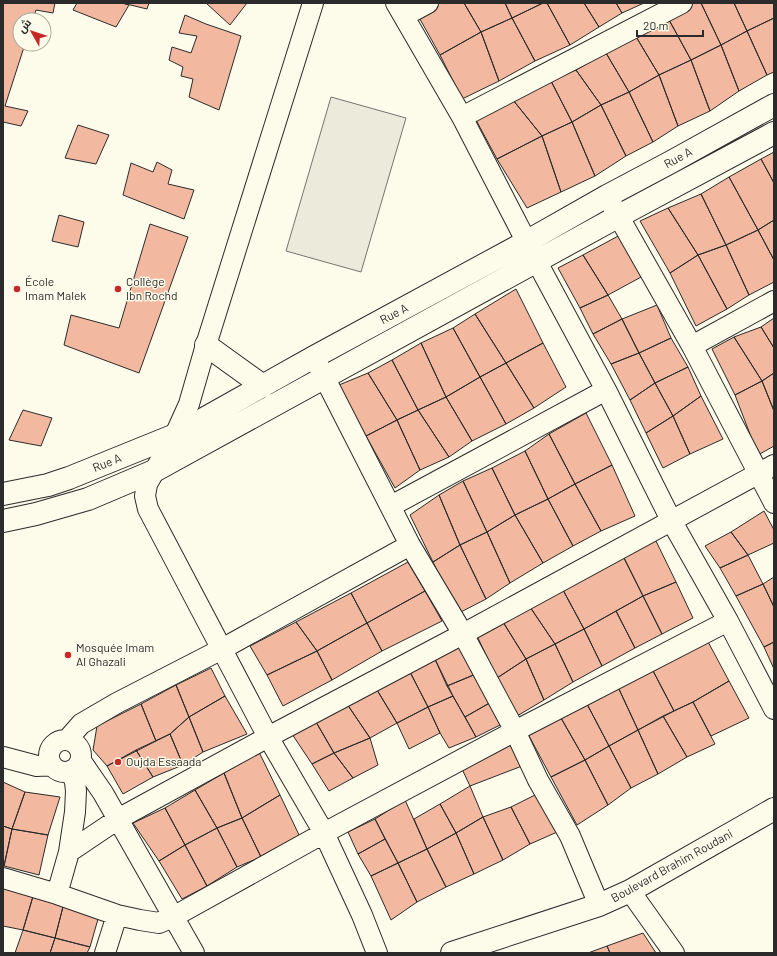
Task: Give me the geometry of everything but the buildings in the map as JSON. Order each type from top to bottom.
[{"type":"street","points":[[313,3],[189,404],[176,435],[147,484],[145,496],[148,509],[268,737],[324,833],[362,915],[377,953]]},
{"type":"street","points":[[428,3],[400,10],[462,116],[536,262],[606,390],[671,520],[728,621],[774,709]]},
{"type":"street","points":[[462,116],[682,3]]},
{"type":"street","name":"Rue A","points":[[3,494],[48,485],[69,478],[176,435],[314,357],[774,105]]},
{"type":"street","name":"Rue A","points":[[3,521],[36,514],[88,499],[154,471],[619,216],[774,133]]},
{"type":"street","points":[[607,196],[692,346],[766,470],[774,503]]},
{"type":"street","points":[[692,346],[774,301]]},
{"type":"street","points":[[206,345],[263,386]]},
{"type":"street","points":[[314,357],[410,545],[462,634],[515,731],[538,780],[570,836],[599,905]]},
{"type":"street","points":[[391,506],[606,390]]},
{"type":"street","points":[[68,852],[118,819],[766,470]]},
{"type":"street","points":[[67,740],[82,724],[117,703],[222,648],[410,545]]},
{"type":"street","points":[[3,878],[57,894],[117,915],[159,923],[173,917],[324,833],[515,731],[728,621]]},
{"type":"street","points":[[57,894],[68,852],[75,812],[76,766],[82,754],[79,747],[74,742],[67,740],[60,741],[54,745],[50,751],[49,758],[52,765],[57,770],[64,772],[76,766]]},
{"type":"street","points":[[3,757],[37,766],[52,765]]},
{"type":"street","points":[[76,766],[103,793],[194,953]]},
{"type":"street","name":"Boulevard Brahim Roudani","points":[[452,953],[599,905],[630,891],[774,809]]},
{"type":"street","points":[[630,891],[674,953]]},
{"type":"street","points":[[105,953],[117,915]]},
{"type":"shaded area","points":[[331,97],[406,118],[361,272],[286,251]]},
{"type":"place","name":"École Imam Malek","points":[[17,289]]},
{"type":"place","name":"Collège Ibn Rochd","points":[[118,289]]},
{"type":"place","name":"Mosquée Imam Al Ghazali","points":[[68,655]]},
{"type":"place","name":"Oujda Essaada","points":[[118,762]]}]
